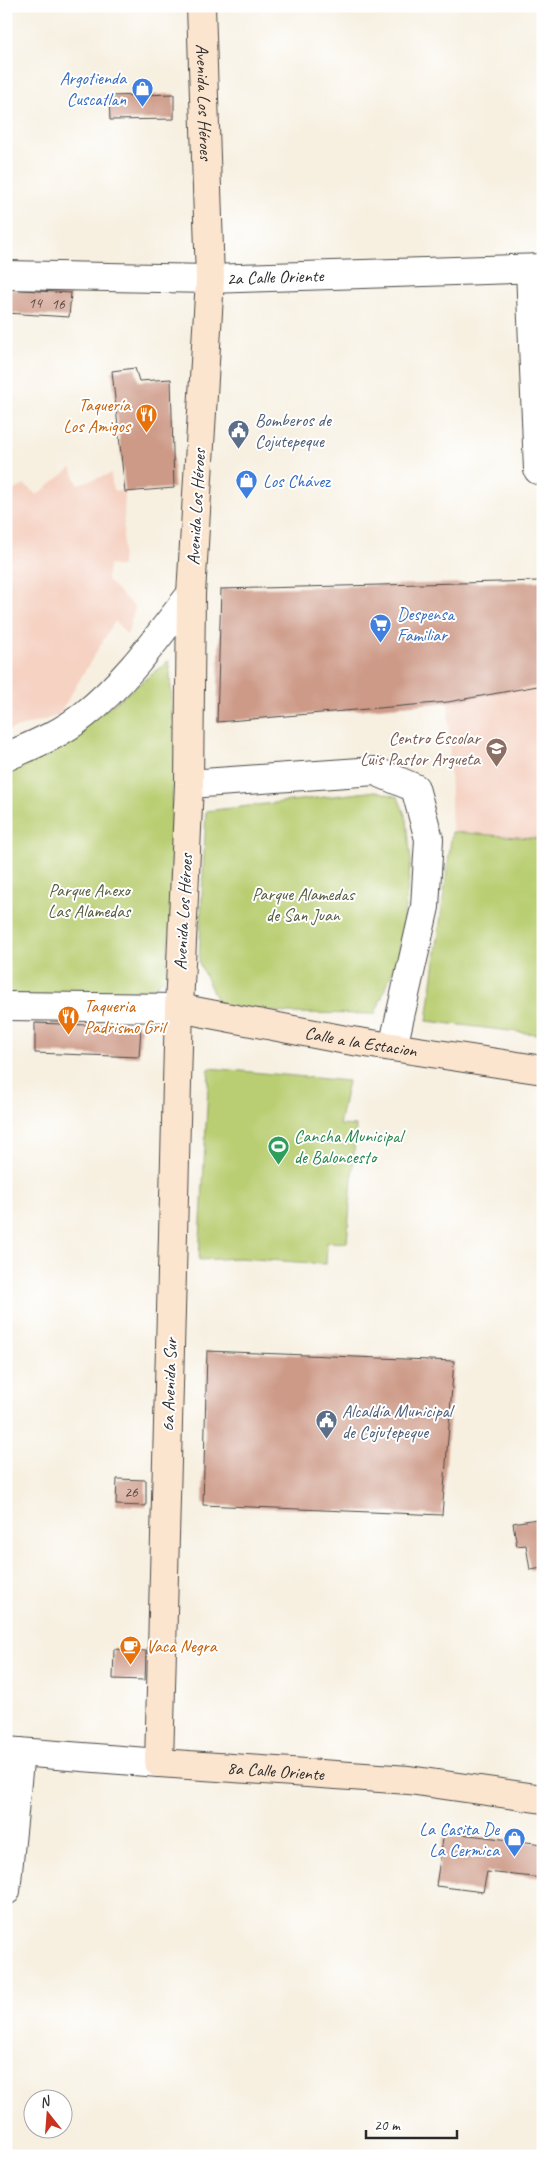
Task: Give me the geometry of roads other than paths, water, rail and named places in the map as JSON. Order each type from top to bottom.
[{"type":"main road","name":"Avenida Los Héroes","points":[[179,1008],[189,784],[191,594],[210,279],[201,6]]},
{"type":"main road","name":"Calle a la Estacion","points":[[179,1008],[393,1047],[543,1070]]},
{"type":"main road","name":"6a Avenida Sur","points":[[159,1763],[179,1008]]},
{"type":"main road","name":"8a Calle Oriente","points":[[159,1763],[409,1780],[543,1799]]},
{"type":"street","name":"2a Calle Oriente","points":[[6,275],[210,279],[537,269]]},
{"type":"street","points":[[537,269],[538,470]]},
{"type":"street","points":[[6,757],[46,739],[83,716],[121,683],[191,594]]},
{"type":"street","points":[[189,784],[375,771],[415,788],[429,839],[425,907],[393,1047]]},
{"type":"street","points":[[6,1006],[179,1008]]},
{"type":"street","points":[[6,1891],[13,1752]]},
{"type":"street","name":"8a Calle Oriente","points":[[13,1752],[159,1763]]},
{"type":"place","name":"Argotienda Cuscatlan","points":[[142,107]]},
{"type":"place","name":"Taquería Los Amigos","points":[[146,434]]},
{"type":"place","name":"Bomberos de Cojutepeque","points":[[239,449]]},
{"type":"place","name":"Los Chávez","points":[[247,500]]},
{"type":"place","name":"Despensa Familiar","points":[[381,643]]},
{"type":"place","name":"Centro Escolar Luis Pastor Argueta","points":[[496,767]]},
{"type":"place","name":"Taqueria Padrismo Gril","points":[[68,1035]]},
{"type":"place","name":"Cancha Municipal de Baloncesto","points":[[278,1165]]},
{"type":"place","name":"Alcaldía Municipal de Cojutepeque","points":[[326,1440]]},
{"type":"place","name":"Vaca Negra","points":[[130,1665]]},
{"type":"place","name":"La Casita De La Cermica","points":[[515,1858]]},
{"type":"park label","name":"Parque Anexo Las Alamedas","points":[[89,900]]},
{"type":"park label","name":"Parque Alamedas de San Juan","points":[[303,904]]}]
